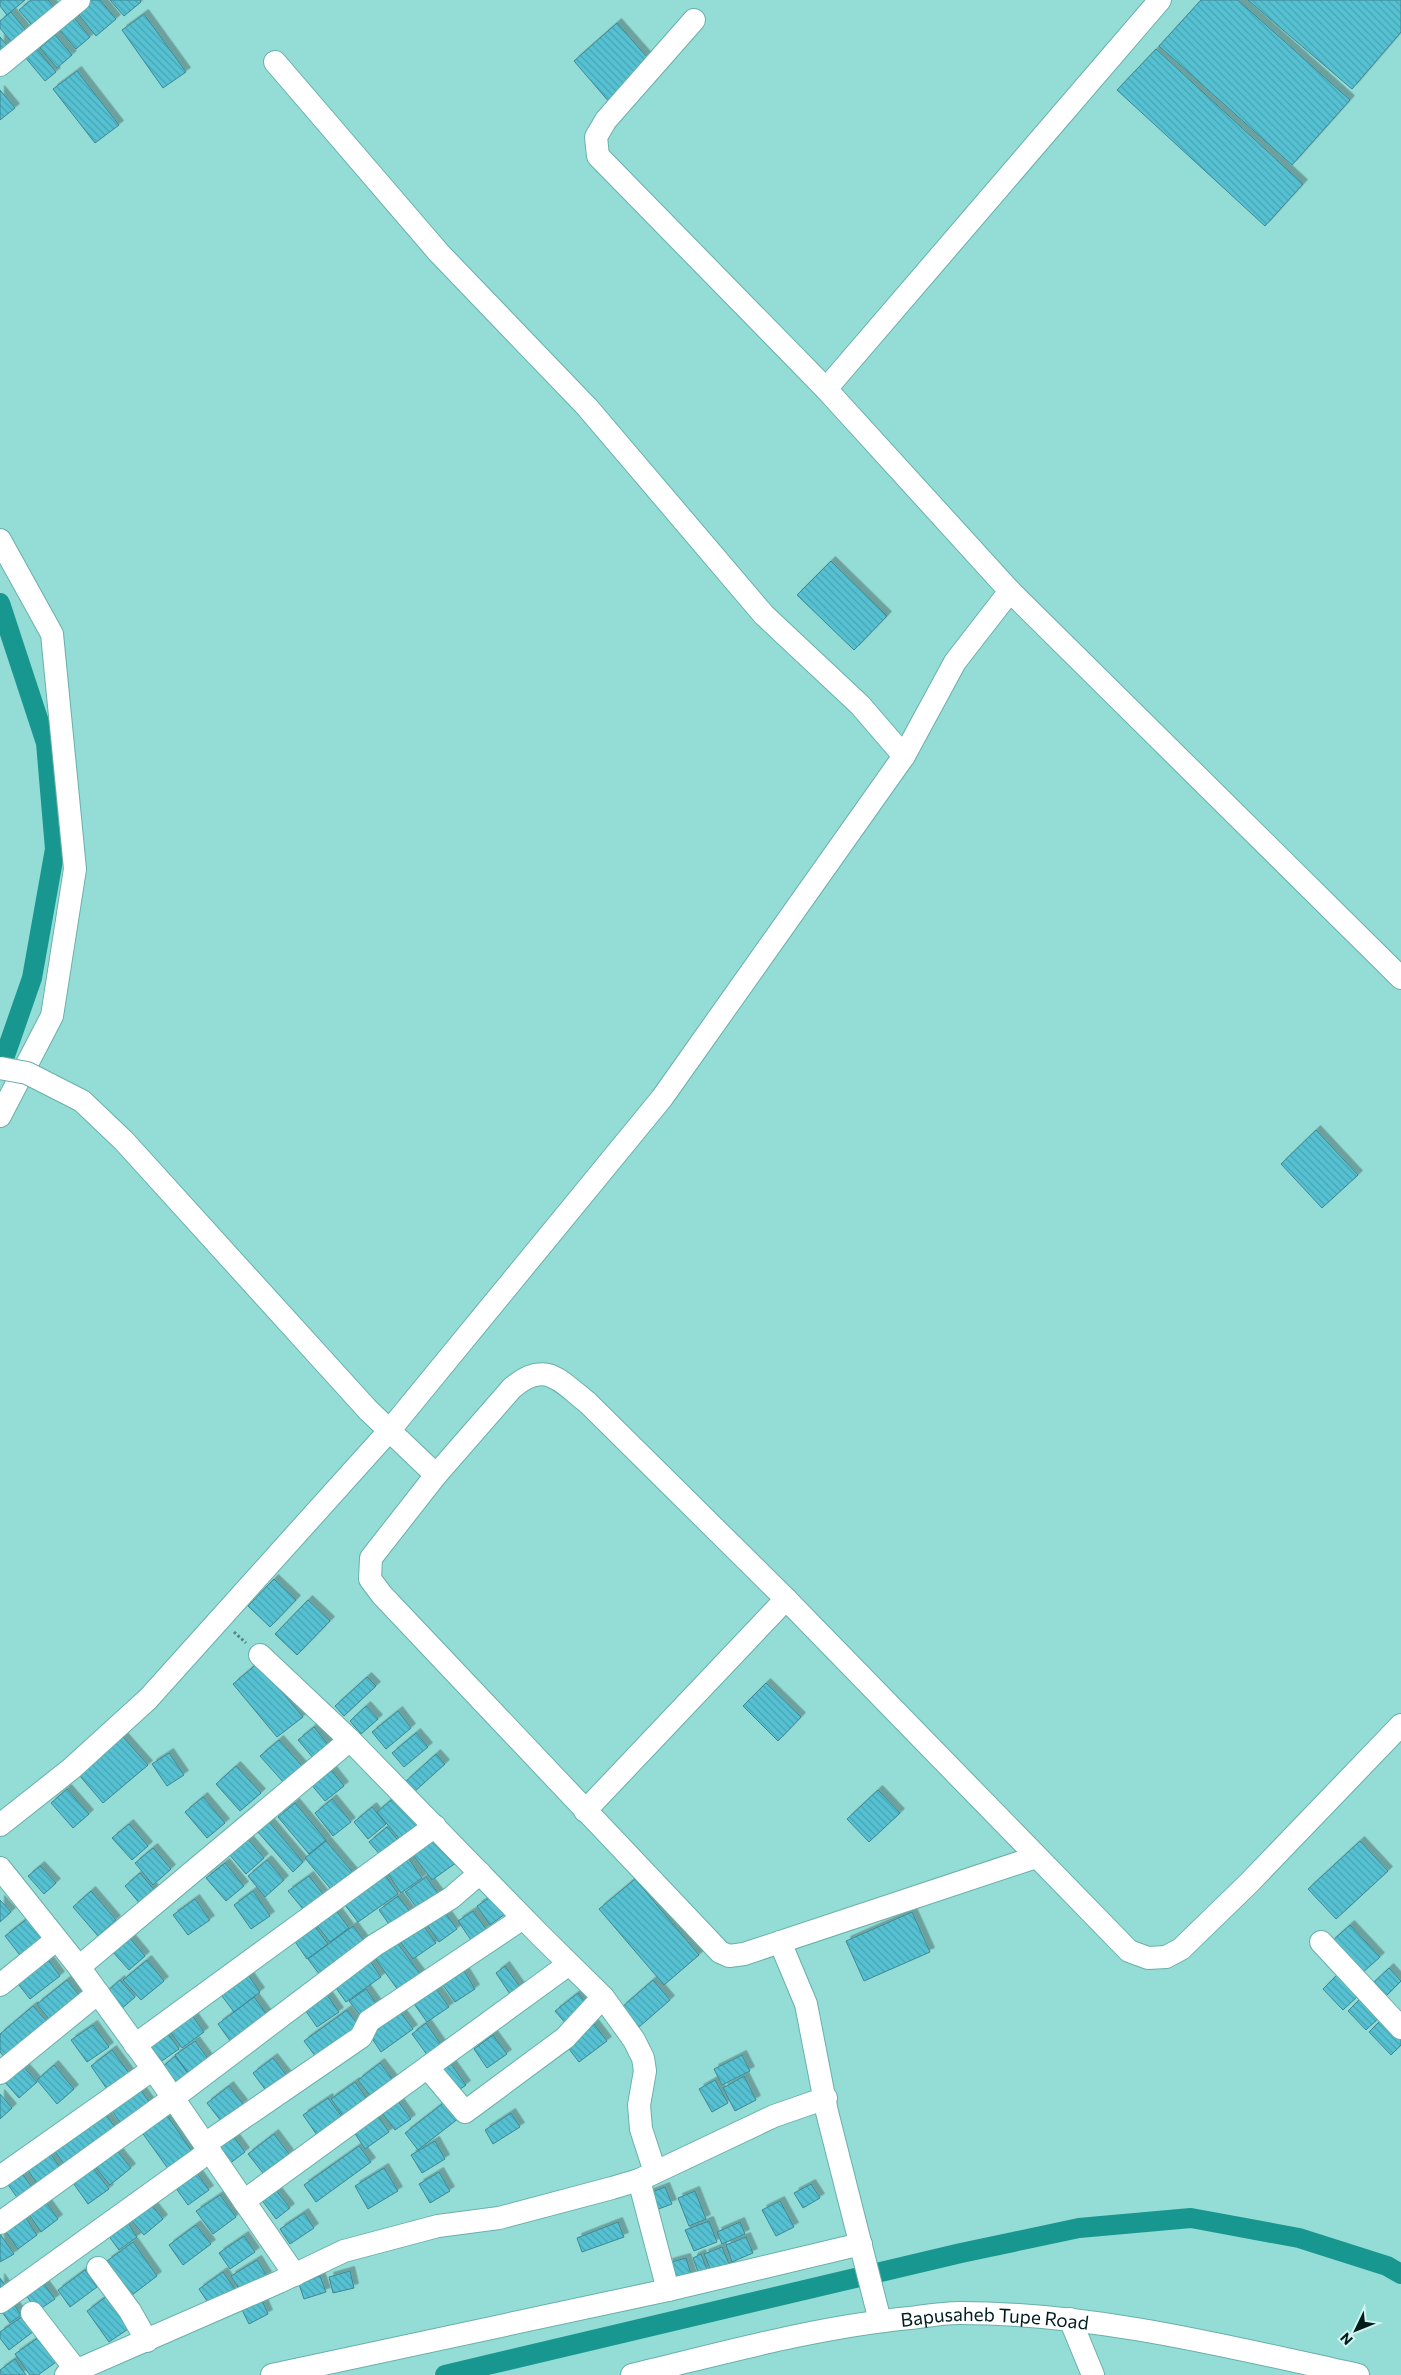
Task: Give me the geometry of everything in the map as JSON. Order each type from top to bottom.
[{"type":"street","points":[[0,65],[80,0]]},
{"type":"street","points":[[826,389],[1160,0]]},
{"type":"street","points":[[694,20],[606,120],[596,137],[598,156],[826,389],[1010,592],[1401,978]]},
{"type":"street","points":[[275,62],[439,252],[587,407],[764,615],[860,705],[904,756]]},
{"type":"street","points":[[0,540],[52,634],[74,869],[52,1016],[0,1116]]},
{"type":"street","points":[[0,1825],[70,1769],[148,1699],[221,1620],[389,1431],[662,1098],[904,756],[955,662],[1010,592]]},
{"type":"street","points":[[0,1068],[28,1073],[82,1101],[124,1141],[368,1410],[436,1475]]},
{"type":"street","points":[[1036,1857],[780,1942],[736,1955],[729,1956],[720,1952],[382,1595],[370,1579],[371,1558],[436,1475],[512,1388],[524,1377],[542,1373],[556,1378],[588,1403],[786,1599],[1129,1951],[1148,1958],[1166,1957],[1181,1949],[1248,1883],[1401,1725]]},
{"type":"street","points":[[585,1810],[786,1599]]},
{"type":"street","points":[[260,1655],[350,1740],[523,1918],[603,1997],[634,2040],[643,2058],[645,2070],[639,2105],[641,2129],[647,2176],[668,2290]]},
{"type":"street","points":[[79,1967],[350,1740]]},
{"type":"street","points":[[135,2044],[435,1826]]},
{"type":"street","points":[[0,1868],[79,1967],[135,2044],[295,2275]]},
{"type":"street","points":[[0,2223],[173,2098],[375,1945],[451,1898],[480,1873]]},
{"type":"street","points":[[0,2302],[207,2148],[361,2037],[369,2021],[523,1918]]},
{"type":"street","points":[[0,1985],[56,1940]]},
{"type":"street","points":[[780,1942],[806,2004],[826,2098],[827,2112],[879,2316]]},
{"type":"street","points":[[1321,1942],[1401,2028]]},
{"type":"street","points":[[244,2201],[569,1964]]},
{"type":"street","points":[[0,2073],[98,1993]]},
{"type":"street","points":[[428,2068],[465,2112],[565,2038],[603,1997]]},
{"type":"street","points":[[0,2177],[152,2069]]},
{"type":"street","points":[[32,2313],[71,2373],[295,2275],[344,2251],[438,2226],[499,2218],[647,2176],[774,2116],[826,2098]]},
{"type":"street","points":[[272,2375],[668,2290],[863,2252]]},
{"type":"street","points":[[98,2268],[130,2312],[147,2341]]},
{"type":"street","name":"Bapusaheb Tupe Road","points":[[632,2375],[668,2371],[879,2316],[958,2313],[1070,2319],[1179,2335],[1358,2375]]},
{"type":"street","points":[[1070,2319],[1093,2375]]},
{"type":"path","points":[[221,1620],[260,1655]]},
{"type":"building","points":[[0,0],[25,0],[7,15],[0,6]]},
{"type":"building","points":[[31,0],[48,0],[59,13],[37,31],[19,10]]},
{"type":"building","points":[[88,0],[100,0],[116,19],[96,36],[75,10]]},
{"type":"building","points":[[110,0],[140,0],[141,2],[124,16]]},
{"type":"building","points":[[1201,0],[1238,0],[1350,100],[1292,165],[1159,46]]},
{"type":"building","points":[[1248,0],[1401,0],[1401,32],[1352,89]]},
{"type":"building","points":[[11,12],[28,33],[14,45],[0,28],[0,21]]},
{"type":"building","points":[[71,14],[90,37],[76,49],[56,26]]},
{"type":"building","points":[[144,14],[186,72],[163,88],[122,30]]},
{"type":"building","points":[[617,23],[654,65],[610,103],[574,61]]},
{"type":"building","points":[[55,35],[72,55],[57,68],[40,48]]},
{"type":"building","points":[[0,37],[13,52],[0,63]]},
{"type":"building","points":[[36,48],[56,72],[45,81],[25,57]]},
{"type":"building","points":[[1156,49],[1303,184],[1265,226],[1117,90]]},
{"type":"building","points":[[77,71],[119,125],[95,143],[53,89]]},
{"type":"building","points":[[0,90],[15,108],[0,120]]},
{"type":"building","points":[[831,561],[887,616],[854,650],[797,595]]},
{"type":"building","points":[[1316,1130],[1358,1175],[1322,1208],[1281,1164]]},
{"type":"building","points":[[274,1579],[296,1600],[270,1627],[248,1606]]},
{"type":"building","points":[[308,1600],[330,1621],[297,1655],[275,1634]]},
{"type":"building","points":[[258,1663],[303,1717],[277,1737],[233,1684]]},
{"type":"building","points":[[367,1677],[376,1686],[344,1716],[335,1706]]},
{"type":"building","points":[[766,1683],[801,1717],[778,1741],[743,1706]]},
{"type":"building","points":[[366,1706],[378,1719],[361,1734],[350,1721]]},
{"type":"building","points":[[398,1711],[411,1728],[386,1749],[372,1732]]},
{"type":"building","points":[[314,1727],[330,1747],[315,1760],[298,1740]]},
{"type":"building","points":[[416,1733],[428,1747],[404,1767],[392,1753]]},
{"type":"building","points":[[123,1737],[148,1765],[103,1803],[79,1775]]},
{"type":"building","points":[[279,1740],[303,1767],[284,1783],[260,1756]]},
{"type":"building","points":[[169,1753],[184,1775],[167,1786],[152,1764]]},
{"type":"building","points":[[436,1754],[445,1764],[414,1792],[405,1782]]},
{"type":"building","points":[[236,1766],[261,1793],[240,1811],[216,1784]]},
{"type":"building","points":[[329,1767],[344,1786],[325,1801],[310,1783]]},
{"type":"building","points":[[67,1789],[89,1814],[73,1828],[51,1803]]},
{"type":"building","points":[[878,1790],[900,1813],[869,1842],[847,1819]]},
{"type":"building","points":[[396,1796],[422,1827],[403,1843],[377,1812]]},
{"type":"building","points":[[203,1797],[225,1823],[207,1838],[185,1812]]},
{"type":"building","points":[[332,1799],[351,1822],[333,1836],[315,1813]]},
{"type":"building","points":[[295,1803],[326,1840],[309,1854],[278,1817]]},
{"type":"building","points":[[372,1807],[386,1824],[368,1839],[354,1822]]},
{"type":"building","points":[[269,1822],[303,1862],[293,1872],[258,1832]]},
{"type":"building","points":[[129,1824],[148,1846],[132,1860],[112,1838]]},
{"type":"building","points":[[387,1827],[401,1844],[383,1858],[369,1842]]},
{"type":"building","points":[[441,1835],[460,1860],[432,1880],[413,1855]]},
{"type":"building","points":[[246,1837],[264,1858],[246,1874],[228,1853]]},
{"type":"building","points":[[326,1841],[355,1875],[334,1893],[305,1858]]},
{"type":"building","points":[[1360,1841],[1388,1871],[1336,1919],[1308,1889]]},
{"type":"building","points":[[153,1848],[171,1869],[153,1885],[135,1863]]},
{"type":"building","points":[[409,1859],[422,1878],[401,1893],[388,1874]]},
{"type":"building","points":[[267,1860],[284,1880],[265,1897],[248,1876]]},
{"type":"building","points":[[225,1863],[244,1886],[226,1901],[206,1878]]},
{"type":"building","points":[[40,1866],[56,1883],[44,1894],[28,1876]]},
{"type":"building","points":[[140,1873],[156,1892],[141,1905],[125,1886]]},
{"type":"building","points":[[384,1873],[398,1894],[358,1922],[345,1905]]},
{"type":"building","points":[[309,1876],[323,1894],[303,1909],[288,1891]]},
{"type":"building","points":[[426,1877],[441,1897],[420,1912],[405,1892]]},
{"type":"building","points":[[635,1879],[699,1955],[664,1985],[599,1909]]},
{"type":"building","points":[[91,1891],[116,1920],[98,1936],[73,1907]]},
{"type":"building","points":[[253,1891],[270,1916],[251,1929],[234,1905]]},
{"type":"building","points":[[398,1896],[411,1913],[391,1927],[379,1910]]},
{"type":"building","points":[[492,1896],[505,1914],[490,1925],[477,1906]]},
{"type":"building","points":[[195,1899],[210,1920],[188,1935],[173,1915]]},
{"type":"building","points":[[0,1900],[11,1912],[0,1922]]},
{"type":"building","points":[[335,1909],[349,1928],[330,1942],[315,1923]]},
{"type":"building","points":[[443,1910],[457,1929],[439,1942],[425,1922]]},
{"type":"building","points":[[473,1911],[486,1929],[471,1940],[458,1921]]},
{"type":"building","points":[[912,1912],[930,1952],[864,1981],[846,1941]]},
{"type":"building","points":[[28,1918],[46,1941],[23,1959],[5,1936]]},
{"type":"building","points":[[422,1924],[436,1943],[413,1959],[399,1940]]},
{"type":"building","points":[[314,1925],[328,1944],[307,1959],[294,1940]]},
{"type":"building","points":[[1350,1925],[1380,1957],[1361,1974],[1331,1942]]},
{"type":"building","points":[[353,1926],[368,1946],[322,1978],[308,1959]]},
{"type":"building","points":[[129,1937],[145,1956],[129,1970],[112,1951]]},
{"type":"building","points":[[393,1937],[423,1978],[401,1994],[371,1953]]},
{"type":"building","points":[[44,1954],[60,1976],[30,1999],[15,1980]]},
{"type":"building","points":[[366,1955],[381,1977],[346,2002],[331,1981]]},
{"type":"building","points":[[147,1960],[164,1981],[141,2000],[123,1980]]},
{"type":"building","points":[[505,1966],[520,1987],[510,1994],[496,1973]]},
{"type":"building","points":[[1389,1968],[1401,1981],[1383,1999],[1370,1986]]},
{"type":"building","points":[[464,1971],[475,1989],[455,2002],[443,1985]]},
{"type":"building","points":[[246,1972],[260,1992],[234,2012],[219,1992]]},
{"type":"building","points":[[1339,1973],[1360,1994],[1343,2010],[1323,1989]]},
{"type":"building","points":[[67,1980],[82,1999],[52,2023],[37,2004]]},
{"type":"building","points":[[120,1980],[135,1997],[120,2010],[105,1993]]},
{"type":"building","points":[[653,1980],[670,2000],[639,2027],[622,2007]]},
{"type":"building","points":[[434,1986],[449,2007],[427,2022],[412,2001]]},
{"type":"building","points":[[366,1989],[379,2007],[363,2019],[349,2001]]},
{"type":"building","points":[[325,1992],[339,2012],[317,2027],[303,2007]]},
{"type":"building","points":[[578,1993],[590,2009],[568,2026],[555,2011]]},
{"type":"building","points":[[1363,1996],[1382,2015],[1366,2030],[1348,2011]]},
{"type":"building","points":[[254,1997],[268,2016],[231,2042],[218,2024]]},
{"type":"building","points":[[33,2006],[50,2025],[8,2061],[0,2052],[0,2034]]},
{"type":"building","points":[[398,2009],[413,2029],[381,2052],[367,2031]]},
{"type":"building","points":[[347,2010],[362,2030],[319,2061],[304,2041]]},
{"type":"building","points":[[189,2011],[204,2032],[182,2048],[167,2027]]},
{"type":"building","points":[[1383,2018],[1401,2036],[1401,2045],[1391,2055],[1369,2032]]},
{"type":"building","points":[[426,2023],[442,2046],[428,2056],[412,2034]]},
{"type":"building","points":[[594,2024],[607,2041],[579,2062],[566,2045]]},
{"type":"building","points":[[93,2025],[109,2047],[87,2062],[71,2040]]},
{"type":"building","points":[[165,2029],[179,2049],[159,2063],[145,2043]]},
{"type":"building","points":[[493,2035],[507,2054],[487,2068],[474,2049]]},
{"type":"building","points":[[195,2041],[212,2064],[192,2078],[175,2055]]},
{"type":"building","points":[[112,2050],[129,2073],[107,2089],[91,2066]]},
{"type":"building","points":[[742,2055],[750,2071],[722,2085],[714,2069]]},
{"type":"building","points":[[175,2056],[190,2076],[172,2088],[159,2070]]},
{"type":"building","points":[[273,2058],[287,2076],[267,2092],[253,2073]]},
{"type":"building","points":[[380,2063],[394,2081],[372,2098],[358,2080]]},
{"type":"building","points":[[21,2064],[37,2082],[19,2098],[3,2080]]},
{"type":"building","points":[[451,2064],[466,2085],[452,2095],[437,2074]]},
{"type":"building","points":[[54,2065],[74,2089],[57,2104],[37,2080]]},
{"type":"building","points":[[744,2076],[756,2100],[735,2111],[723,2088]]},
{"type":"building","points":[[715,2080],[728,2103],[712,2112],[699,2089]]},
{"type":"building","points":[[355,2082],[368,2100],[344,2117],[331,2099]]},
{"type":"building","points":[[229,2086],[243,2104],[221,2121],[207,2103]]},
{"type":"building","points":[[140,2089],[152,2106],[123,2127],[111,2109]]},
{"type":"building","points":[[0,2094],[12,2108],[0,2119]]},
{"type":"building","points":[[395,2097],[411,2119],[395,2130],[379,2109]]},
{"type":"building","points":[[328,2098],[342,2117],[317,2135],[303,2115]]},
{"type":"building","points":[[446,2101],[459,2118],[418,2150],[405,2133]]},
{"type":"building","points":[[102,2110],[118,2131],[67,2168],[51,2146]]},
{"type":"building","points":[[376,2113],[389,2132],[365,2149],[352,2129]]},
{"type":"building","points":[[511,2113],[520,2127],[493,2144],[485,2130]]},
{"type":"building","points":[[166,2114],[193,2153],[169,2170],[141,2131]]},
{"type":"building","points":[[231,2133],[245,2152],[225,2167],[211,2147]]},
{"type":"building","points":[[274,2134],[289,2154],[263,2173],[248,2154]]},
{"type":"building","points":[[435,2141],[445,2159],[422,2173],[411,2155]]},
{"type":"building","points":[[113,2146],[131,2168],[110,2185],[92,2163]]},
{"type":"building","points":[[359,2146],[371,2162],[316,2202],[304,2185]]},
{"type":"building","points":[[48,2150],[61,2169],[38,2185],[25,2166]]},
{"type":"building","points":[[91,2165],[109,2189],[88,2204],[71,2180]]},
{"type":"building","points":[[384,2168],[398,2191],[368,2209],[355,2186]]},
{"type":"building","points":[[19,2169],[36,2193],[21,2203],[4,2179]]},
{"type":"building","points":[[194,2169],[209,2190],[188,2205],[173,2184]]},
{"type":"building","points":[[439,2172],[450,2191],[430,2203],[419,2184]]},
{"type":"building","points":[[811,2184],[820,2198],[803,2208],[794,2193]]},
{"type":"building","points":[[665,2187],[672,2204],[653,2211],[647,2194]]},
{"type":"building","points":[[275,2189],[290,2208],[276,2219],[261,2199]]},
{"type":"building","points":[[695,2191],[706,2219],[689,2226],[678,2198]]},
{"type":"building","points":[[220,2195],[236,2217],[213,2234],[196,2211]]},
{"type":"building","points":[[147,2199],[163,2219],[144,2235],[127,2215]]},
{"type":"building","points":[[45,2201],[58,2219],[41,2232],[28,2213]]},
{"type":"building","points":[[780,2201],[794,2227],[776,2236],[762,2210]]},
{"type":"building","points":[[304,2213],[314,2228],[290,2244],[280,2229]]},
{"type":"building","points":[[24,2215],[37,2235],[18,2249],[4,2229]]},
{"type":"building","points":[[124,2217],[137,2237],[119,2250],[105,2231]]},
{"type":"building","points":[[709,2221],[717,2242],[694,2251],[685,2230]]},
{"type":"building","points":[[618,2222],[624,2237],[582,2252],[577,2238]]},
{"type":"building","points":[[740,2222],[745,2234],[722,2244],[717,2232]]},
{"type":"building","points":[[196,2225],[211,2244],[183,2265],[169,2245]]},
{"type":"building","points":[[0,2234],[14,2254],[0,2262]]},
{"type":"building","points":[[244,2236],[255,2252],[230,2269],[219,2253]]},
{"type":"building","points":[[746,2237],[753,2253],[732,2262],[726,2245]]},
{"type":"building","points":[[133,2242],[157,2276],[132,2295],[107,2261]]},
{"type":"building","points":[[722,2247],[732,2271],[714,2278],[704,2254]]},
{"type":"building","points":[[701,2254],[710,2277],[701,2280],[693,2258]]},
{"type":"building","points":[[686,2258],[692,2277],[674,2282],[668,2263]]},
{"type":"building","points":[[257,2260],[267,2276],[241,2292],[231,2276]]},
{"type":"building","points":[[85,2270],[97,2287],[70,2307],[58,2290]]},
{"type":"building","points":[[350,2271],[354,2288],[333,2293],[329,2277]]},
{"type":"building","points":[[223,2272],[235,2289],[211,2307],[199,2289]]},
{"type":"building","points":[[320,2276],[326,2292],[304,2299],[299,2284]]},
{"type":"building","points":[[0,2278],[5,2285],[0,2289]]},
{"type":"building","points":[[41,2280],[55,2299],[37,2311],[24,2292]]},
{"type":"building","points":[[111,2293],[134,2325],[109,2342],[87,2311]]},
{"type":"building","points":[[261,2298],[268,2314],[249,2324],[241,2308]]},
{"type":"building","points":[[13,2303],[21,2315],[10,2323],[2,2312]]},
{"type":"building","points":[[23,2316],[34,2331],[9,2350],[0,2338],[0,2332]]},
{"type":"building","points":[[42,2335],[59,2360],[38,2375],[30,2375],[15,2354]]},
{"type":"building","points":[[15,2359],[26,2375],[0,2375],[0,2370]]},
{"type":"waterway","points":[[0,603],[46,743],[55,849],[32,978],[0,1070]]},
{"type":"waterway","points":[[445,2375],[961,2253],[1079,2228],[1191,2218],[1299,2238],[1387,2266],[1401,2274]]}]
